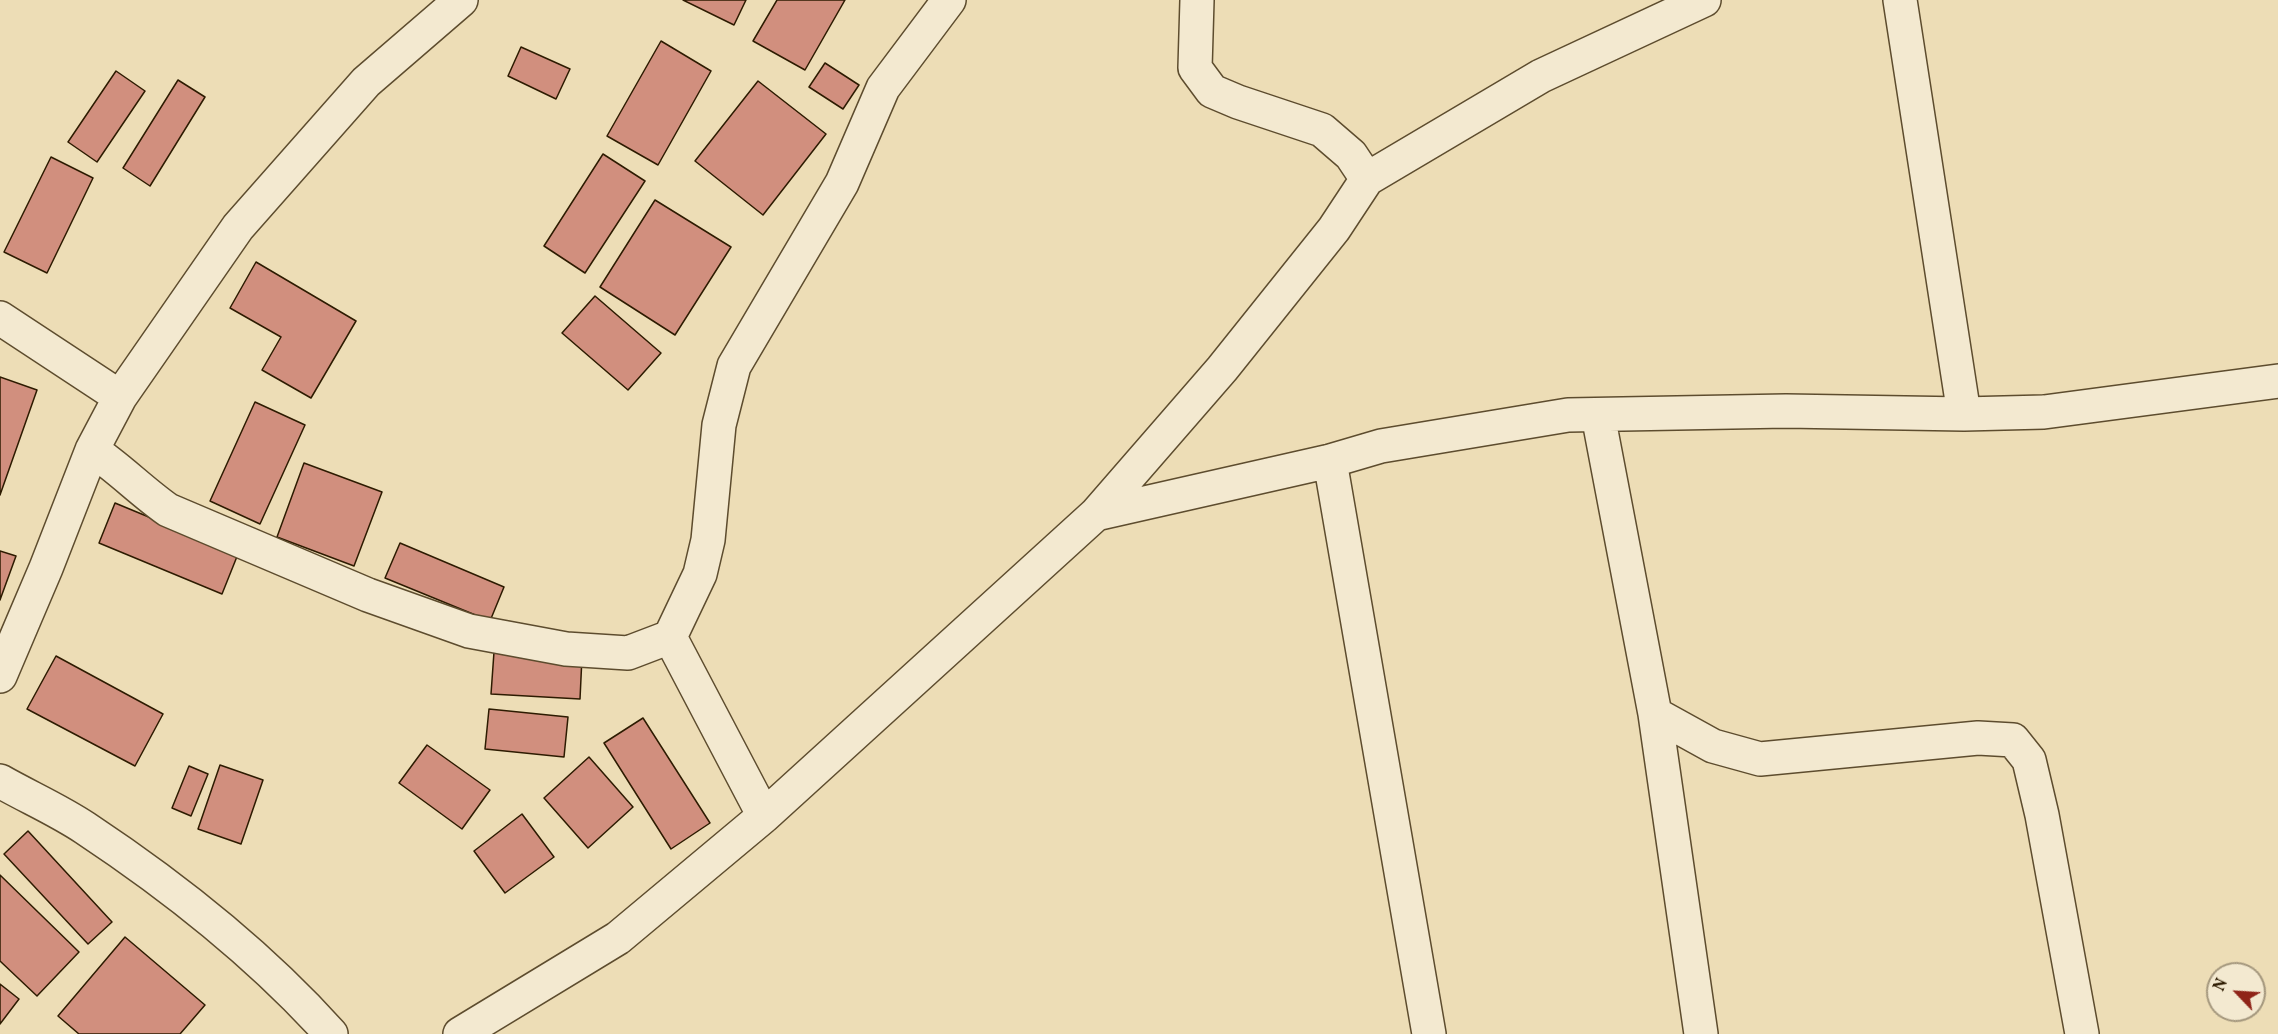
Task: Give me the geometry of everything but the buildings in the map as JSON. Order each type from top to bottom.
[{"type":"street","points":[[0,676],[46,568],[92,450],[120,397],[238,227],[366,82],[461,0]]},
{"type":"street","points":[[92,450],[114,465],[140,491],[168,510],[368,595],[469,631],[566,649],[628,653],[670,637],[700,574],[708,540],[719,425],[734,366],[842,183],[883,88],[949,0]]},
{"type":"street","points":[[1197,0],[1195,68],[1212,91],[1322,130],[1351,155],[1367,179]]},
{"type":"street","points":[[460,1034],[618,938],[764,816],[1096,514],[1249,335],[1334,229],[1367,179],[1541,76],[1704,0]]},
{"type":"street","points":[[1900,0],[1964,414]]},
{"type":"street","points":[[0,318],[120,397]]},
{"type":"street","points":[[1096,514],[1330,461],[1381,446],[1568,415],[1786,411],[1964,414],[2044,412],[2278,381]]},
{"type":"street","points":[[1598,415],[1655,714],[1701,1034]]},
{"type":"street","points":[[1330,461],[1429,1034]]},
{"type":"street","points":[[670,637],[764,816]]},
{"type":"street","points":[[1655,714],[1713,746],[1760,759],[1978,738],[2013,740],[2030,760],[2082,1034]]},
{"type":"street","points":[[0,781],[83,827],[183,898],[258,959],[331,1034]]}]
